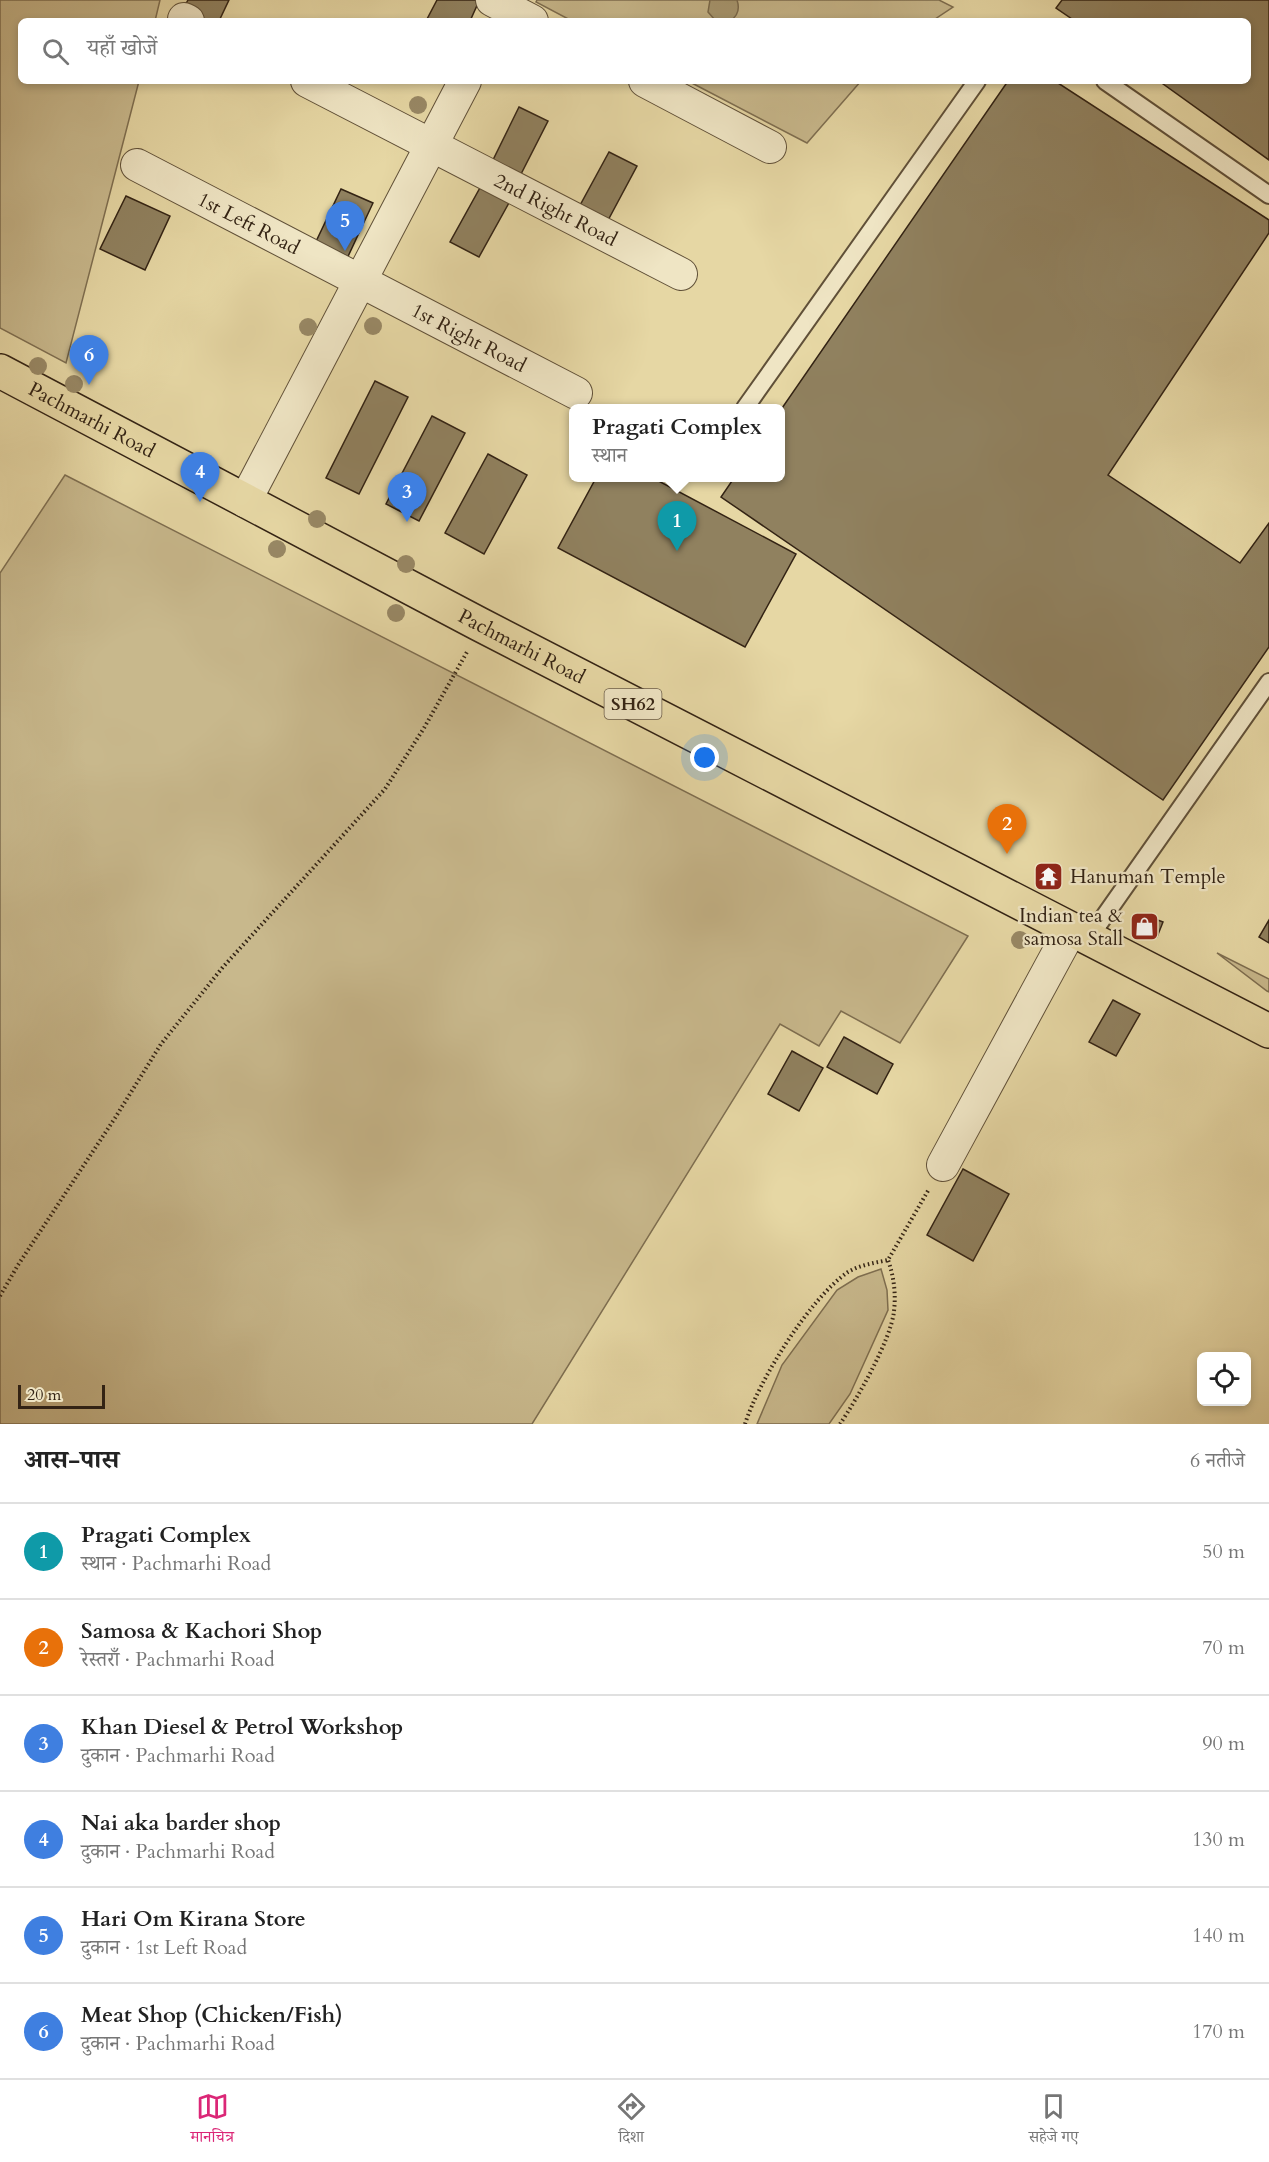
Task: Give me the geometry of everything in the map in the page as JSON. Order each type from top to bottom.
[{"type":"main road","name":"Pachmarhi Road","points":[[0,371],[479,624],[1269,1031]]},
{"type":"street","points":[[500,7],[525,18]]},
{"type":"street","name":"2nd Right Road","points":[[313,84],[681,274]]},
{"type":"street","points":[[245,501],[463,84]]},
{"type":"street","points":[[651,84],[770,147]]},
{"type":"street","name":"1st Left Road","points":[[137,165],[360,281]]},
{"type":"street","name":"1st Right Road","points":[[360,281],[576,393]]},
{"type":"street","points":[[943,1165],[1080,933]]},
{"type":"lane","points":[[748,404],[975,84]]},
{"type":"lane","points":[[1109,84],[1269,195]]},
{"type":"lane","points":[[1080,933],[1269,682]]},
{"type":"path","points":[[0,1296],[161,1044],[231,958],[385,789],[460,666],[479,624]]},
{"type":"path","points":[[745,1424],[775,1360],[800,1324],[830,1287],[849,1272],[862,1266],[888,1260],[943,1165]]},
{"type":"path","points":[[840,1424],[869,1374],[894,1313],[895,1291],[888,1260]]},
{"type":"shaded area","points":[[0,0],[160,0],[156,18],[18,18],[18,84],[138,84],[66,363],[0,328]]},
{"type":"shaded area","points":[[537,0],[939,0],[953,7],[936,18],[566,18],[536,2]]},
{"type":"shaded area","points":[[710,0],[737,0],[737,15],[734,18],[713,18],[708,12]]},
{"type":"shaded area","points":[[694,84],[858,84],[807,143]]},
{"type":"shaded area","points":[[65,475],[968,936],[900,1043],[841,1011],[819,1046],[780,1024],[532,1424],[0,1424],[0,573]]},
{"type":"shaded area","points":[[1217,953],[1269,979],[1269,992],[1267,991]]},
{"type":"shaded area","points":[[881,1269],[887,1290],[888,1310],[850,1394],[829,1424],[757,1424],[782,1365],[837,1290],[858,1277]]},
{"type":"building","points":[[188,0],[229,0],[220,18],[202,18],[183,9]]},
{"type":"building","points":[[437,0],[479,1],[471,18],[428,18]]},
{"type":"building","points":[[1062,0],[1269,0],[1269,160],[1163,84],[1251,84],[1251,18],[1071,18],[1056,8]]},
{"type":"building","points":[[1006,84],[1060,84],[1269,220],[1269,233],[1108,475],[1240,563],[1269,523],[1269,647],[1163,800],[721,497],[731,482],[785,482],[785,404]]},
{"type":"building","points":[[519,107],[548,121],[520,176],[492,162]]},
{"type":"building","points":[[609,152],[637,166],[606,224],[578,209]]},
{"type":"building","points":[[481,186],[510,201],[479,257],[450,242]]},
{"type":"building","points":[[341,189],[373,203],[344,265],[312,250]]},
{"type":"building","points":[[126,196],[170,216],[145,270],[100,249]]},
{"type":"building","points":[[375,381],[408,397],[359,494],[326,478]]},
{"type":"building","points":[[432,416],[465,433],[419,521],[386,504]]},
{"type":"building","points":[[488,454],[527,475],[484,554],[445,533]]},
{"type":"building","points":[[594,482],[661,482],[796,554],[745,647],[558,548]]},
{"type":"building","points":[[1144,915],[1163,922],[1157,937],[1138,930]]},
{"type":"building","points":[[1269,920],[1269,943],[1259,937]]},
{"type":"building","points":[[1113,1000],[1140,1014],[1116,1056],[1089,1042]]},
{"type":"building","points":[[844,1037],[893,1064],[877,1094],[827,1067]]},
{"type":"building","points":[[792,1051],[823,1068],[799,1111],[768,1094]]},
{"type":"building","points":[[963,1169],[1009,1194],[973,1261],[927,1235]]},
{"type":"place","name":"Hari Om Kirana Store","points":[[345,251]]},
{"type":"place","name":"Meat Shop (Chicken/Fish)","points":[[89,385]]},
{"type":"place","name":"Nai aka barder shop","points":[[200,502]]},
{"type":"place","name":"Khan Diesel & Petrol Workshop","points":[[407,522]]},
{"type":"place","name":"Pragati Complex","points":[[677,551]]},
{"type":"place","name":"Samosa & Kachori Shop","points":[[1007,854]]},
{"type":"place","name":"Hanuman Temple","points":[[1049,876]]},
{"type":"place","name":"Indian tea & samosa Stall","points":[[1144,926]]}]
